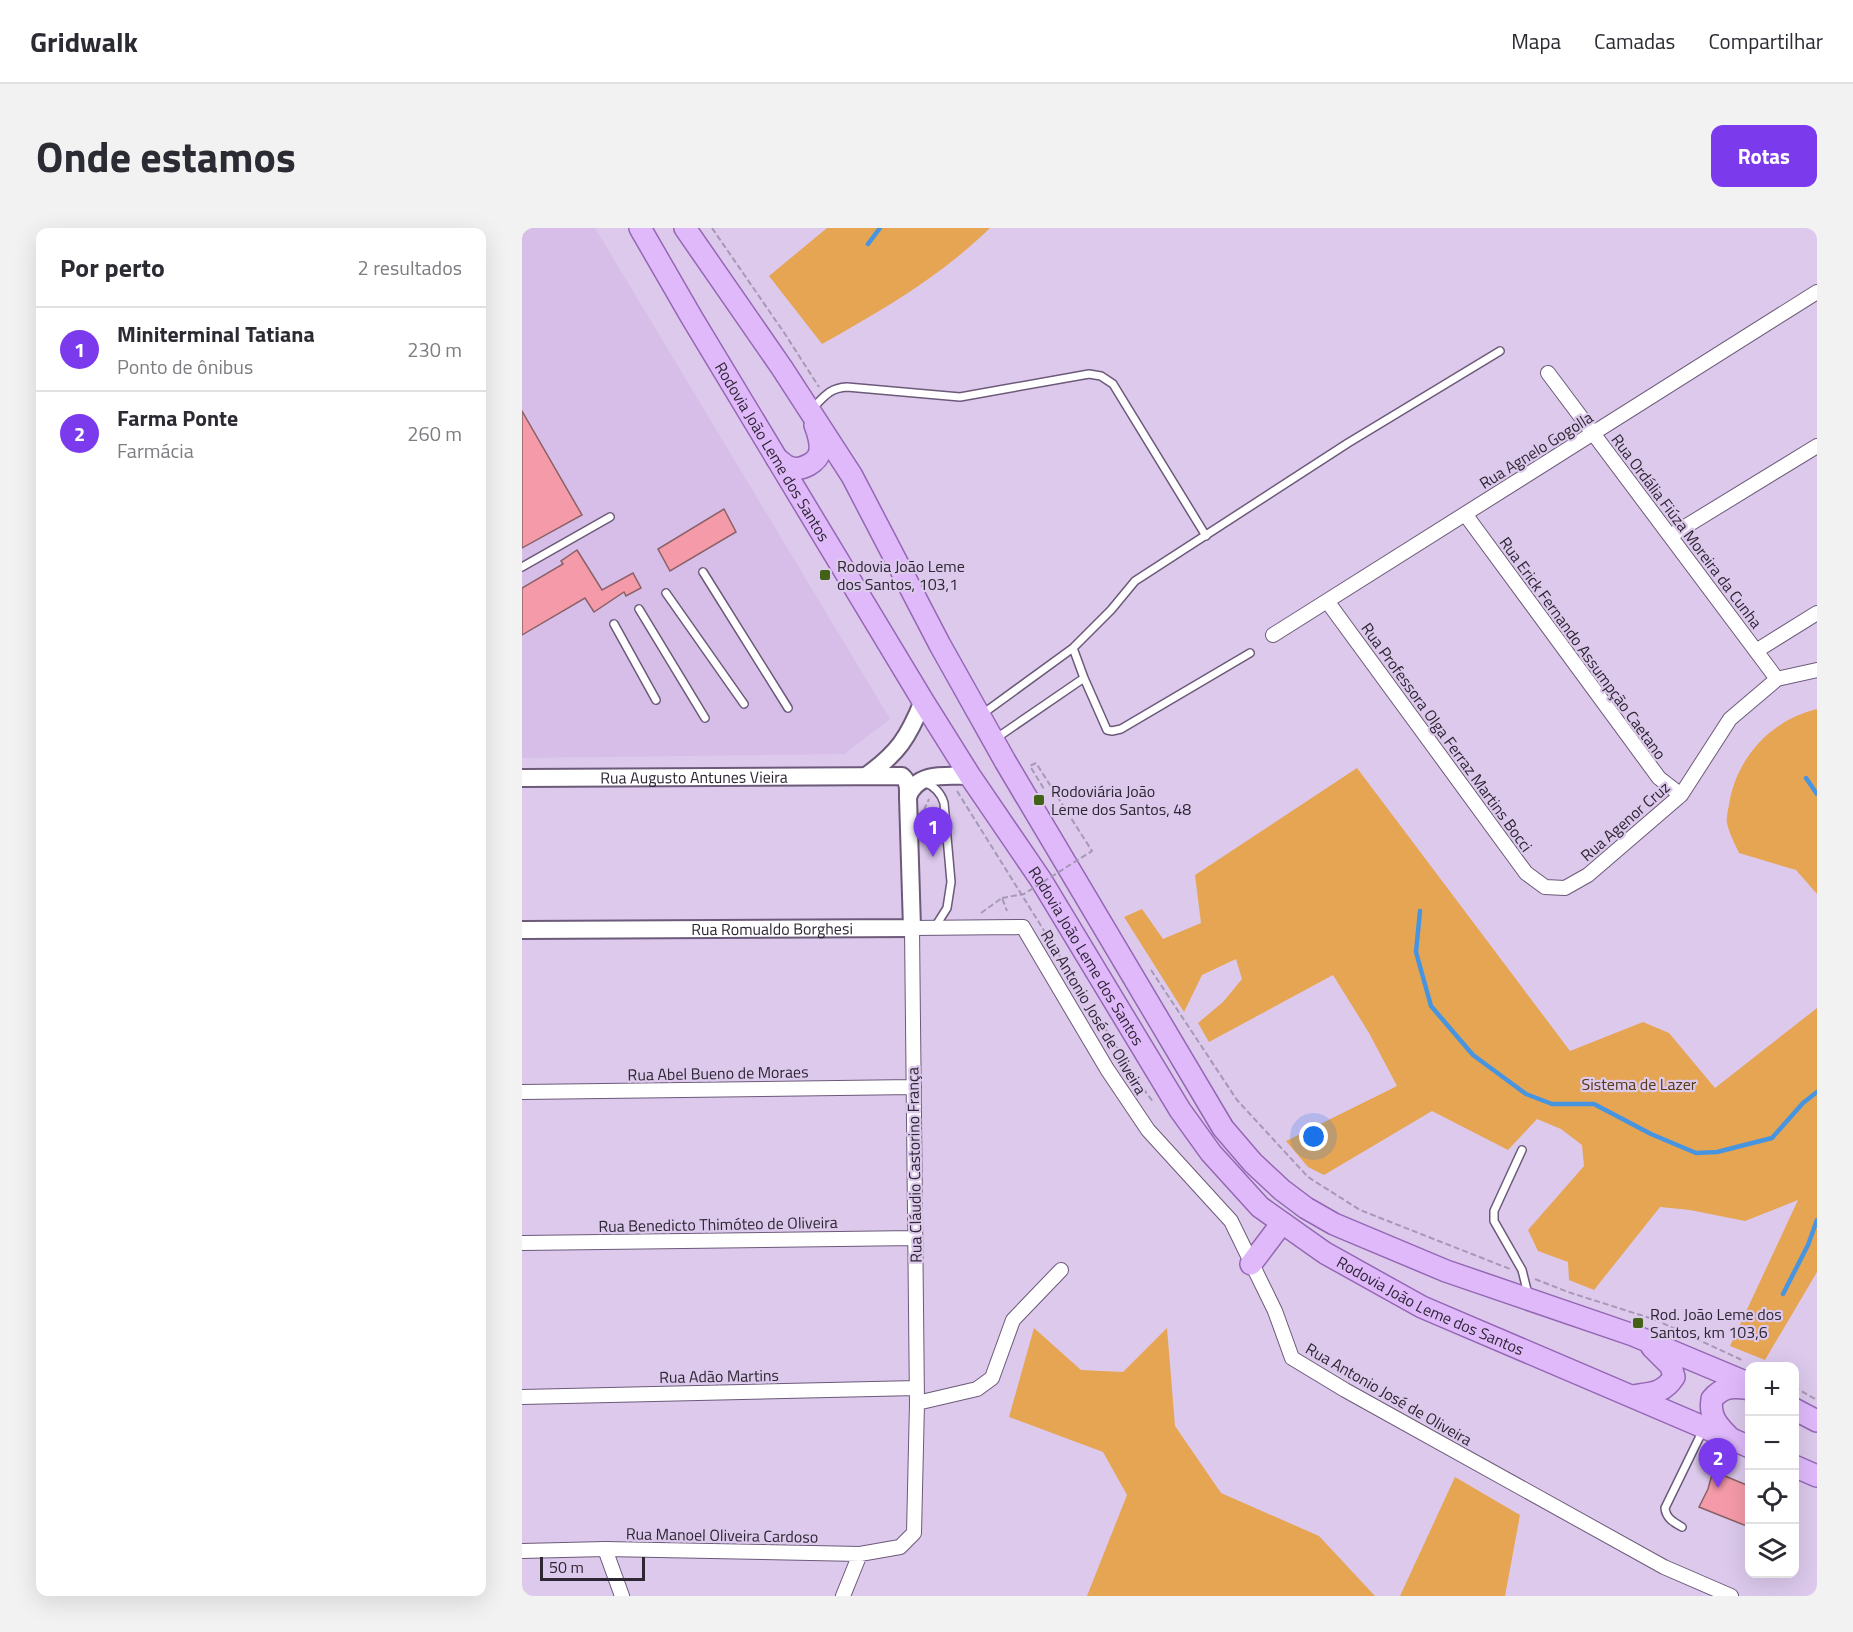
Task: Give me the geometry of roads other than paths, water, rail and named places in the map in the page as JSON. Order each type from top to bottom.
[{"type":"main road","name":"Rodovia João Leme dos Santos","points":[[640,228],[923,701],[970,776],[1041,880],[1180,1110],[1211,1153],[1260,1207],[1325,1253],[1422,1307],[1740,1443]]},
{"type":"main road","name":"Rodovia João Leme dos Santos","points":[[685,228],[782,368],[817,404],[940,645],[993,741],[1223,1128],[1253,1163],[1282,1190],[1306,1208],[1334,1224],[1446,1271],[1642,1339],[1745,1382]]},
{"type":"main road","points":[[777,459],[790,468],[803,468],[816,460],[820,451],[817,404]]},
{"type":"main road","points":[[1251,1263],[1282,1223]]},
{"type":"main road","points":[[1632,1396],[1654,1392],[1668,1386],[1674,1377],[1671,1366],[1660,1353],[1642,1339]]},
{"type":"main road","points":[[1740,1443],[1718,1426],[1712,1415],[1711,1406],[1712,1399],[1722,1388],[1745,1388]]},
{"type":"main road","points":[[1799,1412],[1817,1421]]},
{"type":"main road","points":[[1799,1468],[1817,1476]]},
{"type":"street","name":"Rua Agnelo Gogolla","points":[[1272,635],[1817,292]]},
{"type":"street","name":"Rua Ordália Fiúza Moreira da Cunha","points":[[1548,373],[1777,679]]},
{"type":"street","points":[[1670,537],[1817,446]]},
{"type":"street","name":"Rua Erick Fernando Assumpção Caetano","points":[[1465,514],[1659,778],[1682,795]]},
{"type":"street","name":"Rua Professora Olga Ferraz Martins Bocci","points":[[1327,601],[1526,873],[1545,887]]},
{"type":"street","points":[[1756,651],[1817,613]]},
{"type":"street","name":"Rua Agenor Cruz","points":[[1545,887],[1565,888],[1588,875],[1682,795],[1730,719],[1777,679],[1817,670]]},
{"type":"street","points":[[866,776],[886,762],[903,742],[914,724],[923,701]]},
{"type":"street","name":"Rua Augusto Antunes Vieira","points":[[522,778],[902,776]]},
{"type":"street","name":"Rua Cláudio Castorino França","points":[[902,776],[908,785],[912,928],[917,1388],[914,1533]]},
{"type":"street","points":[[908,797],[910,790],[926,778],[970,776]]},
{"type":"street","name":"Rua Romualdo Borghesi","points":[[522,930],[1023,927]]},
{"type":"street","name":"Rua Antonio José de Oliveira","points":[[1023,927],[1107,1069],[1148,1130],[1231,1221],[1275,1311],[1292,1358],[1345,1390],[1664,1568],[1731,1596]]},
{"type":"street","name":"Rua Abel Bueno de Moraes","points":[[522,1092],[914,1087]]},
{"type":"street","name":"Rua Benedicto Thimóteo de Oliveira","points":[[522,1243],[915,1238]]},
{"type":"street","points":[[917,1403],[977,1389],[992,1378],[1013,1320],[1061,1270]]},
{"type":"street","name":"Rua Adão Martins","points":[[522,1397],[917,1388]]},
{"type":"street","name":"Rua Manoel Oliveira Cardoso","points":[[522,1551],[605,1549],[860,1554],[900,1547],[914,1533]]},
{"type":"street","points":[[605,1549],[622,1596]]},
{"type":"street","points":[[843,1596],[860,1554]]},
{"type":"lane","points":[[980,716],[1073,648],[1111,610],[1135,581],[1348,443],[1500,351]]},
{"type":"lane","points":[[817,404],[837,388],[847,387],[960,397],[1089,374],[1101,376],[1113,384],[1206,536]]},
{"type":"lane","points":[[522,567],[610,517]]},
{"type":"lane","points":[[704,572],[788,708]]},
{"type":"lane","points":[[666,592],[744,704]]},
{"type":"lane","points":[[639,609],[705,718]]},
{"type":"lane","points":[[614,624],[656,700]]},
{"type":"lane","points":[[1073,648],[1107,730],[1112,731],[1121,729],[1250,653]]},
{"type":"lane","points":[[993,741],[1084,678]]},
{"type":"lane","points":[[902,776],[926,778],[929,784],[942,794],[944,803],[951,882],[947,908],[935,927]]},
{"type":"lane","points":[[1522,1150],[1494,1211],[1494,1221],[1523,1274],[1529,1299]]},
{"type":"lane","points":[[1682,1527],[1670,1519],[1665,1508],[1704,1427]]},
{"type":"waterway","points":[[868,244],[880,228]]},
{"type":"waterway","points":[[1806,778],[1817,794]]},
{"type":"waterway","points":[[1420,911],[1416,952],[1431,1006],[1473,1055],[1526,1094],[1552,1104],[1594,1104],[1651,1134],[1696,1153],[1717,1152],[1772,1138],[1803,1103],[1817,1092]]},
{"type":"waterway","points":[[1783,1294],[1808,1245],[1817,1220]]},
{"type":"place","name":"Rodovia João Leme dos Santos, 103,1","points":[[825,575]]},
{"type":"place","name":"Rodoviária João Leme dos Santos, 48","points":[[1039,800]]},
{"type":"place","name":"Miniterminal Tatiana","points":[[933,857]]},
{"type":"place","name":"Rod. João Leme dos Santos, km 103,6","points":[[1638,1323]]},
{"type":"place","name":"Farma Ponte","points":[[1718,1488]]},
{"type":"park label","name":"Sistema de Lazer","points":[[1639,1084]]}]
